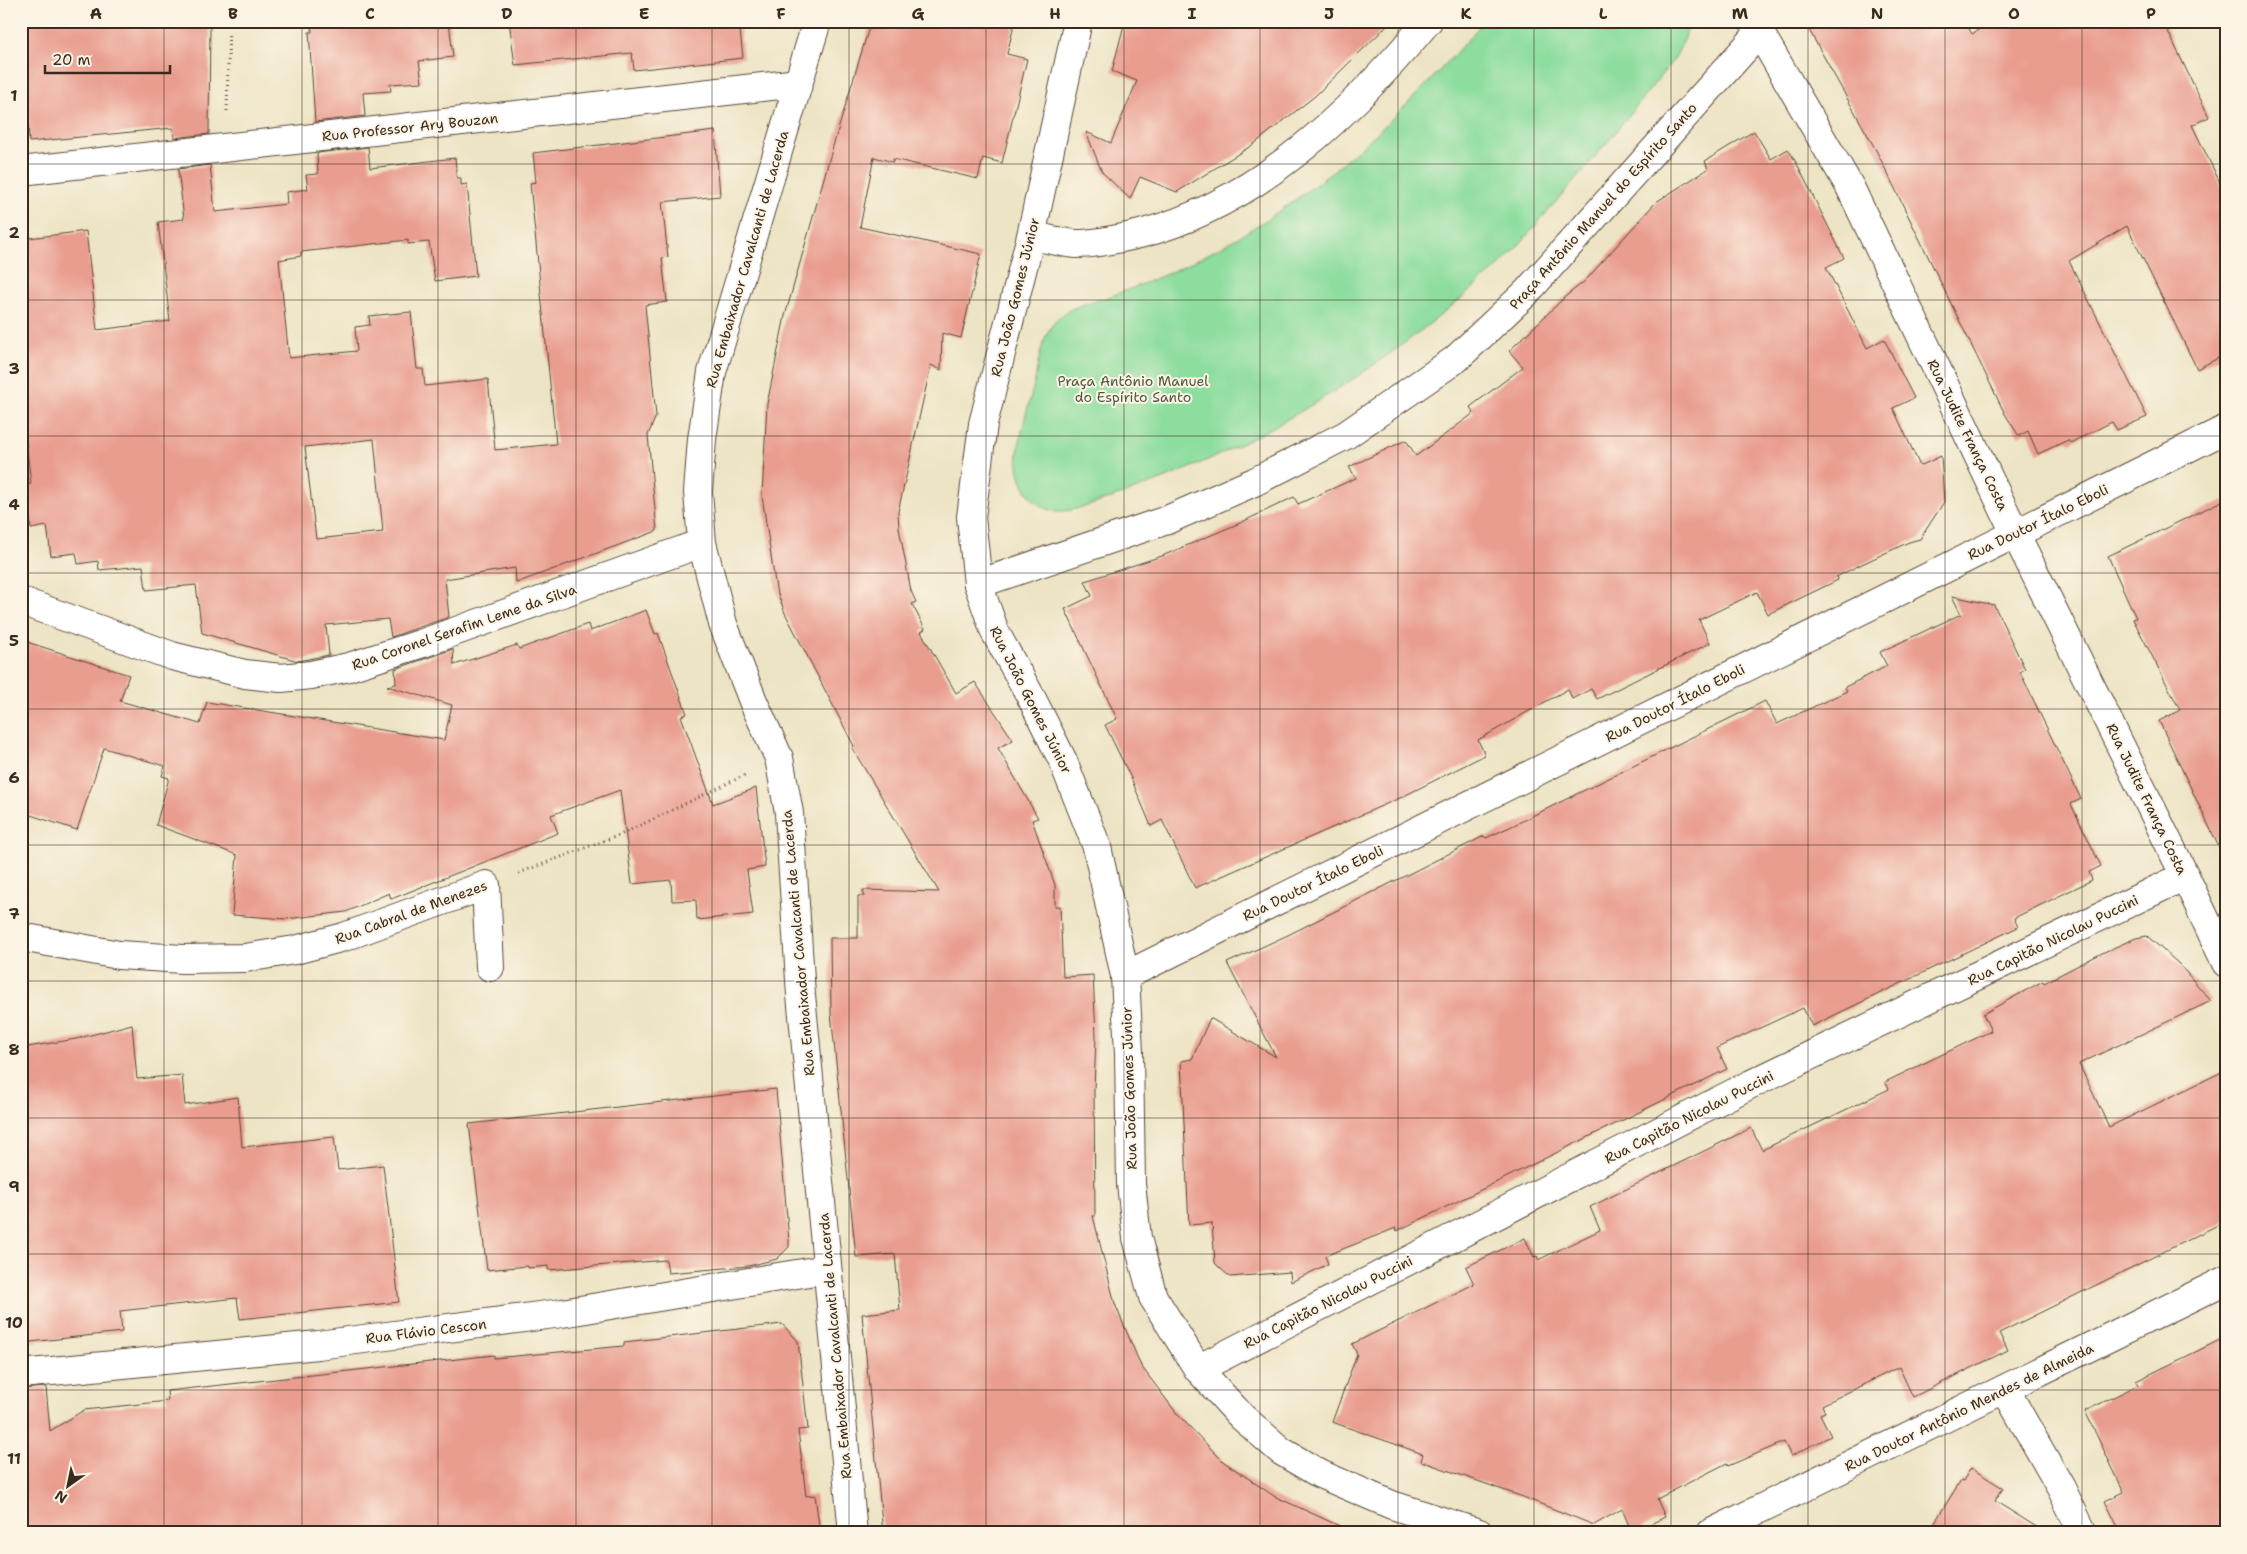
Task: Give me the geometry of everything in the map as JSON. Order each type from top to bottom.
[{"type":"street","name":"Rua Embaixador Cavalcanti de Lacerda","points":[[817,21],[712,372],[702,439],[698,492],[702,543],[723,624],[753,701],[779,758],[789,813],[801,995],[853,1533]]},
{"type":"street","name":"Rua João Gomes Júnior","points":[[1078,21],[1031,236],[983,424],[971,517],[978,584],[995,632],[1032,697],[1063,761],[1097,847],[1125,976],[1129,1053],[1131,1184],[1137,1238],[1153,1297],[1198,1369],[1242,1417],[1275,1445],[1320,1474],[1392,1505],[1479,1533]]},
{"type":"street","points":[[1031,236],[1076,244],[1115,240],[1163,228],[1217,205],[1269,172],[1321,132],[1394,61],[1428,21]]},
{"type":"street","name":"Rua Judite França Costa","points":[[1756,27],[1850,188],[2015,533],[2186,876],[2226,963]]},
{"type":"street","name":"Praça Antônio Manuel do Espírito Santo","points":[[978,584],[1167,520],[1254,482],[1346,435],[1456,359],[1526,293],[1756,27]]},
{"type":"street","name":"Rua Professor Ary Bouzan","points":[[21,171],[798,82]]},
{"type":"street","name":"Rua Doutor Ítalo Eboli","points":[[1125,976],[2226,429]]},
{"type":"street","name":"Rua Coronel Serafim Leme da Silva","points":[[21,600],[172,656],[244,674],[281,678],[349,667],[423,643],[702,543]]},
{"type":"street","name":"Rua Capitão Nicolau Puccini","points":[[1198,1369],[1751,1084],[2186,876]]},
{"type":"street","points":[[486,885],[490,967]]},
{"type":"street","name":"Rua Cabral de Menezes","points":[[21,937],[119,955],[183,959],[245,958],[295,950],[344,937],[486,885]]},
{"type":"street","name":"Rua Flávio Cescon","points":[[21,1374],[318,1345],[562,1313],[827,1269]]},
{"type":"street","name":"Rua Doutor Antônio Mendes de Almeida","points":[[1711,1533],[2226,1280]]},
{"type":"street","points":[[2005,1389],[2061,1488],[2083,1533]]},
{"type":"path","points":[[226,148],[229,21]]},
{"type":"path","name":"Rua Cabral de Menezes","points":[[486,885],[622,834],[779,758]]},
{"type":"green space","name":"Praça Antônio Manuel do Espírito Santo","points":[[1484,21],[1689,21],[1685,38],[1675,58],[1520,244],[1474,288],[1391,353],[1328,395],[1272,428],[1184,471],[1123,494],[1071,510],[1053,510],[1043,507],[1035,501],[1028,493],[1019,473],[1018,453],[1042,347],[1047,333],[1057,320],[1063,314],[1084,304],[1111,296],[1182,267],[1268,219],[1346,160],[1383,128],[1418,94]]},
{"type":"building","points":[[21,21],[210,21],[209,134],[174,138],[173,128],[29,142],[28,121],[21,121]]},
{"type":"building","points":[[311,21],[449,21],[453,57],[419,61],[422,82],[390,84],[391,91],[363,93],[365,116],[315,122],[309,32],[312,32]]},
{"type":"building","points":[[509,21],[739,21],[743,58],[634,70],[632,53],[515,65]]},
{"type":"building","points":[[871,21],[1015,21],[1007,54],[1027,59],[1002,163],[983,158],[978,179],[893,159],[893,162],[874,157],[860,227],[981,254],[961,338],[942,333],[941,370],[931,365],[898,512],[899,528],[911,591],[916,602],[912,604],[925,629],[921,632],[956,693],[975,682],[1013,740],[998,748],[1038,818],[1032,820],[1055,885],[1055,906],[1060,906],[1063,977],[1093,975],[1096,1036],[1094,1090],[1095,1216],[1093,1216],[1115,1304],[1141,1366],[1178,1415],[1224,1462],[1274,1496],[1355,1533],[883,1533],[862,1314],[900,1310],[895,1254],[856,1257],[831,1013],[830,938],[858,938],[858,896],[864,896],[863,890],[939,892],[852,748],[854,746],[785,613],[776,589],[762,496],[767,404],[785,316]]},
{"type":"building","points":[[1125,21],[1392,21],[1315,96],[1254,144],[1177,192],[1140,177],[1130,199],[1102,172],[1086,132],[1111,143],[1137,81],[1112,71]]},
{"type":"building","points":[[1804,21],[1965,21],[1972,34],[1992,21],[2163,21],[2209,117],[2192,125],[2226,195],[2226,354],[2197,369],[2127,226],[2069,261],[2147,417],[2117,430],[2112,422],[2070,443],[2068,440],[2038,454],[2028,431],[2019,436],[2005,414],[1877,152]]},
{"type":"building","points":[[715,131],[720,196],[662,202],[668,257],[662,258],[667,302],[645,305],[656,416],[648,435],[657,531],[516,583],[515,568],[445,579],[449,617],[391,637],[388,619],[326,625],[329,655],[298,661],[202,633],[196,585],[146,590],[143,566],[99,570],[98,561],[78,564],[76,553],[51,556],[47,526],[31,529],[30,520],[21,521],[21,485],[31,484],[23,416],[21,416],[21,239],[86,231],[97,330],[170,321],[158,222],[184,219],[178,169],[210,165],[215,212],[287,204],[286,192],[308,189],[306,175],[318,174],[317,153],[368,147],[370,168],[455,158],[457,178],[461,178],[461,185],[467,184],[476,276],[435,281],[429,242],[408,244],[408,240],[301,252],[301,256],[279,260],[289,358],[357,351],[355,327],[370,325],[369,316],[411,312],[417,369],[423,369],[425,386],[488,379],[495,450],[556,444],[530,183],[536,182],[533,153]],"holes":[[[374,439],[383,532],[316,539],[305,447]]]},
{"type":"building","points":[[1754,131],[1771,159],[1788,149],[1797,164],[1844,258],[1826,267],[1867,348],[1884,339],[1914,398],[1893,408],[1920,466],[1941,456],[1944,502],[1920,539],[1909,542],[1862,564],[1836,577],[1838,580],[1768,614],[1757,592],[1699,620],[1710,643],[1597,699],[1591,689],[1572,699],[1568,689],[1478,740],[1485,755],[1402,797],[1195,888],[1162,820],[1151,826],[1131,778],[1105,725],[1117,719],[1065,609],[1092,596],[1085,581],[1162,556],[1240,523],[1294,497],[1298,504],[1356,478],[1349,467],[1406,440],[1416,456],[1474,413],[1470,407],[1523,367],[1509,351],[1566,296],[1585,281],[1656,202],[1708,169],[1705,161]]},
{"type":"building","points":[[2226,499],[2226,862],[2159,721],[2180,710],[2133,619],[2136,618],[2108,556]]},
{"type":"building","points":[[1952,596],[1994,605],[2025,669],[2020,672],[2081,799],[2071,804],[2101,866],[2089,872],[2092,880],[2014,918],[2018,927],[1812,1026],[1803,1008],[1717,1048],[1727,1069],[1397,1231],[1396,1228],[1325,1256],[1328,1264],[1291,1282],[1290,1272],[1230,1277],[1215,1263],[1212,1223],[1189,1225],[1181,1061],[1192,1059],[1210,1018],[1276,1057],[1227,963],[1288,935],[1484,836],[1486,838],[1514,825],[1765,701],[1777,724],[1847,691],[1845,687],[1887,666],[1880,652],[1961,614]]},
{"type":"building","points":[[646,610],[655,634],[658,633],[687,714],[681,716],[713,804],[756,788],[765,867],[747,870],[753,914],[697,920],[696,900],[672,901],[671,880],[632,884],[620,790],[551,815],[558,833],[391,899],[389,893],[346,912],[286,919],[232,915],[237,855],[156,825],[169,778],[162,776],[165,766],[104,748],[77,830],[21,812],[21,640],[129,675],[120,701],[200,724],[207,702],[444,740],[452,705],[387,686],[396,684],[395,669],[453,649],[454,665],[517,645],[519,649],[588,624],[590,631]]},
{"type":"building","points":[[2147,936],[2179,964],[2211,1001],[2079,1064],[2109,1127],[2226,1070],[2226,1221],[1999,1333],[2008,1350],[1913,1397],[1899,1367],[1822,1405],[1825,1412],[1820,1414],[1831,1436],[1791,1456],[1784,1442],[1728,1466],[1727,1463],[1657,1499],[1665,1517],[1632,1533],[1622,1509],[1594,1525],[1523,1497],[1421,1461],[1423,1454],[1332,1422],[1357,1354],[1352,1344],[1474,1284],[1466,1267],[1525,1238],[1534,1257],[1537,1256],[1538,1260],[1600,1230],[1590,1207],[1751,1128],[1762,1150],[1889,1089],[1885,1082],[1991,1031],[1983,1014],[2043,981],[2044,983],[2136,938]]},
{"type":"building","points":[[132,1024],[137,1079],[182,1075],[185,1105],[238,1097],[242,1147],[334,1137],[338,1170],[383,1165],[399,1302],[240,1319],[237,1298],[120,1311],[122,1332],[21,1343],[21,1048],[76,1039]]},
{"type":"building","points":[[776,1089],[789,1241],[789,1247],[777,1259],[748,1266],[668,1273],[666,1260],[548,1270],[548,1266],[528,1268],[528,1266],[487,1270],[469,1124]]},
{"type":"building","points":[[782,1324],[798,1341],[808,1429],[798,1430],[806,1496],[815,1495],[820,1533],[21,1533],[21,1389],[46,1387],[50,1431],[84,1410],[168,1401],[167,1391],[494,1355],[494,1358],[624,1346],[624,1342]]},
{"type":"building","points":[[2226,1337],[2226,1533],[2121,1533],[2105,1501],[2124,1492],[2085,1411],[2138,1385],[2136,1381]]},
{"type":"building","points":[[1971,1468],[2003,1488],[1995,1501],[2046,1533],[1928,1533],[1961,1480],[1963,1481]]}]
